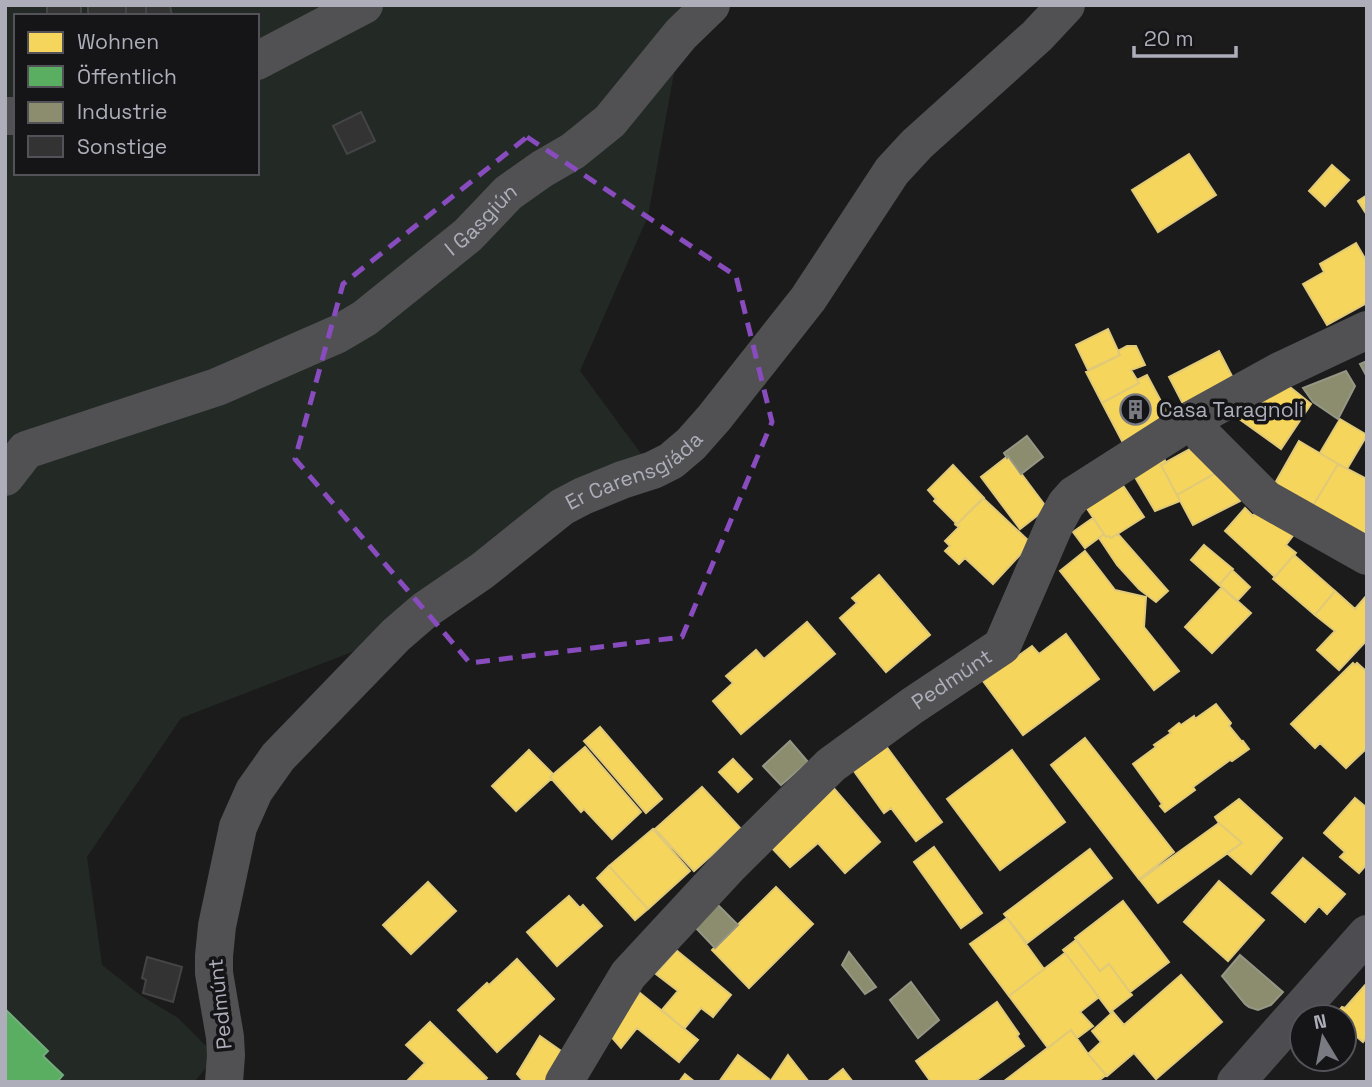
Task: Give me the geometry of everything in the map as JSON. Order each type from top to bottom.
[{"type":"main road","points":[[1236,1082],[1367,934]]},
{"type":"street","points":[[259,60],[364,5]]},
{"type":"street","name":"I Gasgiún","points":[[5,477],[26,450],[217,387],[338,334],[365,318],[468,235],[508,193],[573,151],[610,121],[681,34],[711,5]]},
{"type":"street","name":"Er Carensgiáda","points":[[217,926],[238,827],[254,791],[278,757],[396,635],[425,610],[482,571],[562,507],[671,461],[691,444],[808,299],[892,171],[916,144],[1037,36],[1066,5]]},
{"type":"street","name":"Pedmúnt","points":[[564,1082],[628,975],[728,867],[831,765],[912,706],[1002,646],[1050,535],[1066,504],[1074,495],[1193,419],[1280,371],[1367,330]]},
{"type":"street","points":[[1193,419],[1204,437],[1266,499],[1367,556]]},
{"type":"street","name":"Pedmúnt","points":[[217,926],[214,972],[225,1037],[224,1082]]},
{"type":"highlighted area","points":[[527,137],[736,276],[772,422],[682,637],[470,663],[295,459],[343,284]]},
{"type":"shaded area","points":[[5,5],[711,5],[681,34],[648,216],[580,371],[653,470],[396,635],[181,718],[87,857],[102,965],[140,995],[178,1018],[216,1056],[194,1082],[5,1082]]},
{"type":"building: Wohnen","points":[[1189,154],[1216,195],[1158,232],[1132,190]]},
{"type":"building: Wohnen","points":[[1332,165],[1349,180],[1325,206],[1309,191]]},
{"type":"building: Wohnen","points":[[1367,195],[1367,215],[1358,201]]},
{"type":"building: Wohnen","points":[[1356,243],[1367,262],[1367,303],[1327,325],[1303,284],[1324,272],[1320,264]]},
{"type":"building: Wohnen","points":[[1108,329],[1120,355],[1088,370],[1076,345]]},
{"type":"building: Wohnen","points":[[1127,346],[1136,346],[1145,365],[1131,370],[1139,383],[1102,403],[1086,372],[1120,355],[1118,351]]},
{"type":"building: Wohnen","points":[[1219,351],[1233,378],[1183,404],[1169,377]]},
{"type":"building: Wohnen","name":"Casa Taragnoli","points":[[1147,375],[1170,418],[1123,443],[1102,403],[1139,383],[1137,380]]},
{"type":"building: Wohnen","points":[[1285,383],[1311,404],[1281,449],[1231,413]]},
{"type":"building: Wohnen","points":[[1340,419],[1367,435],[1347,469],[1320,453]]},
{"type":"building: Wohnen","points":[[1299,441],[1338,464],[1308,514],[1270,492]]},
{"type":"building: Wohnen","points":[[1199,444],[1223,469],[1177,495],[1161,465]]},
{"type":"building: Wohnen","points":[[1162,454],[1166,463],[1161,465],[1180,501],[1155,511],[1129,467]]},
{"type":"building: Wohnen","points":[[1008,456],[1047,508],[1020,529],[981,477]]},
{"type":"building: Wohnen","points":[[1338,464],[1367,479],[1367,541],[1308,514]]},
{"type":"building: Wohnen","points":[[953,465],[984,498],[956,525],[934,501],[936,499],[928,490]]},
{"type":"building: Wohnen","points":[[1223,469],[1240,501],[1193,525],[1177,495]]},
{"type":"building: Wohnen","points":[[1122,484],[1144,517],[1111,538],[1106,537],[1086,507]]},
{"type":"building: Wohnen","points":[[983,498],[1031,543],[993,584],[965,558],[959,564],[945,551],[950,546],[945,541],[959,527],[956,525]]},
{"type":"building: Wohnen","points":[[1262,504],[1298,529],[1286,545],[1296,553],[1275,577],[1225,531],[1245,508],[1253,516]]},
{"type":"building: Wohnen","points":[[1093,518],[1104,534],[1085,548],[1073,532]]},
{"type":"building: Wohnen","points":[[1104,534],[1111,538],[1118,534],[1168,591],[1156,602],[1139,589],[1117,565],[1099,538]]},
{"type":"building: Wohnen","points":[[1204,545],[1233,569],[1219,585],[1191,560]]},
{"type":"building: Wohnen","points":[[1085,551],[1115,590],[1146,597],[1144,627],[1179,671],[1154,690],[1060,571]]},
{"type":"building: Wohnen","points":[[1294,555],[1335,591],[1315,615],[1273,579]]},
{"type":"building: Wohnen","points":[[1232,570],[1250,587],[1237,601],[1219,585]]},
{"type":"building: Wohnen","points":[[879,575],[930,635],[886,672],[840,618],[857,603],[852,598]]},
{"type":"building: Wohnen","points":[[1222,587],[1251,613],[1212,653],[1185,627]]},
{"type":"building: Wohnen","points":[[1335,591],[1355,609],[1367,595],[1367,640],[1339,670],[1317,650],[1335,631],[1315,615]]},
{"type":"building: Wohnen","points":[[807,622],[835,654],[741,734],[713,701],[733,683],[726,676],[756,650],[764,659]]},
{"type":"building: Wohnen","points":[[1066,634],[1099,679],[1023,735],[983,681],[1032,646],[1039,654]]},
{"type":"building: Wohnen","points":[[1353,663],[1357,663],[1367,672],[1367,748],[1346,768],[1320,743],[1315,748],[1291,724]]},
{"type":"building: Wohnen","points":[[1216,704],[1231,723],[1229,726],[1249,749],[1193,787],[1195,790],[1165,812],[1133,764],[1156,747],[1154,745],[1171,733],[1169,731],[1179,723],[1181,725],[1194,716],[1195,719]]},
{"type":"building: Wohnen","points":[[600,727],[662,799],[646,813],[584,741]]},
{"type":"building: Wohnen","points":[[1085,738],[1174,852],[1139,879],[1051,765]]},
{"type":"building: Wohnen","points":[[883,742],[942,822],[916,841],[891,808],[884,813],[851,767]]},
{"type":"building: Wohnen","points":[[585,747],[641,812],[612,839],[584,809],[581,812],[550,777]]},
{"type":"building: Wohnen","points":[[529,750],[553,774],[551,779],[516,811],[492,786]]},
{"type":"building: Wohnen","points":[[1012,750],[1065,822],[1000,870],[947,799]]},
{"type":"building: Wohnen","points":[[733,759],[752,779],[738,792],[719,772]]},
{"type":"building: Wohnen","points":[[831,785],[880,842],[845,873],[818,843],[790,867],[769,845]]},
{"type":"building: Wohnen","points":[[702,787],[741,829],[694,871],[655,829]]},
{"type":"building: Wohnen","points":[[1355,798],[1367,808],[1367,864],[1359,873],[1340,857],[1345,852],[1324,833]]},
{"type":"building: Wohnen","points":[[1239,799],[1282,838],[1251,874],[1227,853],[1242,843],[1215,817]]},
{"type":"building: Wohnen","points":[[1219,823],[1242,843],[1158,903],[1140,880]]},
{"type":"building: Wohnen","points":[[653,829],[690,871],[648,909],[609,866]]},
{"type":"building: Wohnen","points":[[934,847],[982,913],[961,928],[914,862]]},
{"type":"building: Wohnen","points":[[1090,849],[1112,878],[1027,943],[1004,914]]},
{"type":"building: Wohnen","points":[[1303,858],[1345,894],[1327,914],[1319,906],[1305,922],[1272,893]]},
{"type":"building: Wohnen","points":[[609,866],[648,909],[635,920],[597,878]]},
{"type":"building: Wohnen","points":[[1219,881],[1264,920],[1228,961],[1184,922]]},
{"type":"building: Wohnen","points":[[428,882],[456,911],[411,954],[383,925]]},
{"type":"building: Wohnen","points":[[776,887],[813,924],[749,988],[712,950]]},
{"type":"building: Wohnen","points":[[569,896],[580,908],[583,905],[602,926],[557,966],[527,932]]},
{"type":"building: Wohnen","points":[[1123,901],[1169,962],[1130,992],[1109,964],[1100,971],[1075,938]]},
{"type":"building: Wohnen","points":[[1007,918],[1044,969],[1009,996],[970,944]]},
{"type":"building: Wohnen","points":[[1076,940],[1100,971],[1109,964],[1132,995],[1110,1012],[1063,950]]},
{"type":"building: Wohnen","points":[[676,950],[731,995],[713,1017],[701,1008],[684,1029],[662,1010],[678,991],[656,974]]},
{"type":"building: Wohnen","points":[[1065,953],[1099,997],[1080,1012],[1093,1026],[1077,1038],[1071,1030],[1048,1048],[1009,996]]},
{"type":"building: Wohnen","points":[[517,959],[554,999],[497,1052],[458,1010]]},
{"type":"building: Wohnen","points":[[1181,975],[1222,1022],[1156,1079],[1134,1053],[1107,1076],[1088,1054],[1101,1042],[1092,1031],[1113,1012],[1124,1025]]},
{"type":"building: Wohnen","points":[[1367,983],[1367,1037],[1363,1042],[1358,1038],[1358,1003],[1349,1003]]},
{"type":"building: Wohnen","points":[[640,993],[698,1040],[679,1062],[637,1028],[621,1048],[608,1033]]},
{"type":"building: Wohnen","points":[[997,1002],[1024,1046],[974,1082],[931,1082],[916,1061]]},
{"type":"building: Wohnen","points":[[430,1022],[487,1078],[483,1082],[406,1082],[425,1063],[406,1045]]},
{"type":"building: Wohnen","points":[[1071,1030],[1106,1075],[1097,1082],[1003,1082]]},
{"type":"building: Wohnen","points":[[540,1036],[564,1053],[545,1082],[524,1082],[517,1074]]},
{"type":"building: Wohnen","points":[[738,1055],[769,1079],[766,1082],[719,1082]]},
{"type":"building: Wohnen","points":[[788,1055],[809,1082],[770,1082]]},
{"type":"building: Wohnen","points":[[843,1069],[853,1082],[827,1082]]},
{"type":"building: Wohnen","points":[[685,1074],[695,1082],[679,1082]]},
{"type":"building: Öffentlich","points":[[5,1009],[48,1051],[43,1056],[63,1075],[57,1082],[5,1082]]},
{"type":"building: Industrie","points":[[1367,361],[1367,377],[1360,364]]},
{"type":"building: Industrie","points":[[1346,371],[1355,386],[1338,419],[1313,402],[1303,388]]},
{"type":"building: Industrie","points":[[1027,436],[1043,457],[1021,474],[1004,453]]},
{"type":"building: Industrie","points":[[790,741],[808,762],[781,785],[763,766]]},
{"type":"building: Industrie","points":[[716,903],[738,925],[715,948],[694,926]]},
{"type":"building: Industrie","points":[[849,952],[876,987],[865,994],[842,965]]},
{"type":"building: Industrie","points":[[1240,955],[1283,992],[1271,1005],[1258,1010],[1249,1007],[1222,976]]},
{"type":"building: Industrie","points":[[911,982],[939,1020],[918,1038],[890,1000]]},
{"type":"building: Sonstige","points":[[47,5],[81,5],[81,14],[47,14]]},
{"type":"building: Sonstige","points":[[88,5],[126,5],[126,14],[88,14]]},
{"type":"building: Sonstige","points":[[126,5],[146,5],[146,14],[126,14]]},
{"type":"building: Sonstige","points":[[146,5],[170,5],[172,14],[146,14]]},
{"type":"building: Sonstige","points":[[361,112],[375,141],[347,154],[333,126]]},
{"type":"building: Sonstige","points":[[147,957],[182,967],[173,1002],[143,993],[146,980],[142,978]]},
{"type":"place","name":"Casa Taragnoli","points":[[1136,410]]}]
